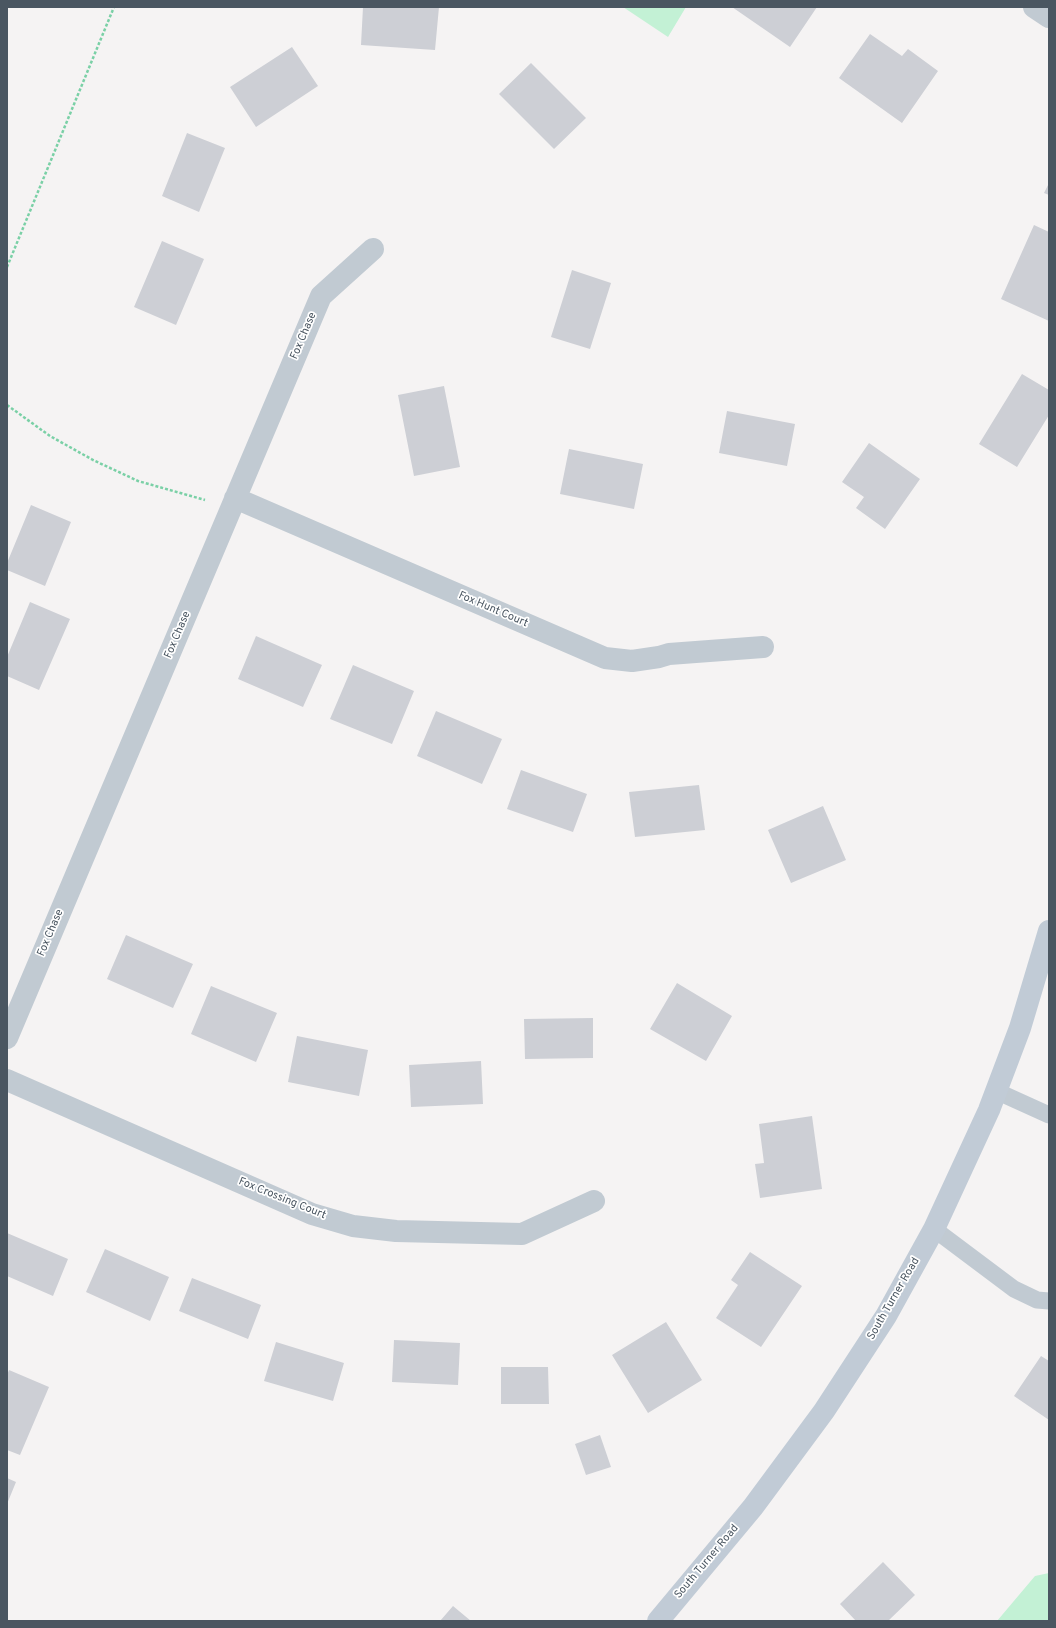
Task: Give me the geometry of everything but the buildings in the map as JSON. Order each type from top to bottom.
[{"type":"street","points":[[1034,7],[1049,17]]},
{"type":"street","name":"Fox Chase","points":[[7,1038],[321,296],[373,249]]},
{"type":"street","name":"Fox Hunt Court","points":[[233,504],[605,658],[632,661],[669,654],[763,647]]},
{"type":"street","name":"South Turner Road","points":[[658,1621],[754,1506],[824,1411],[886,1316],[934,1229],[996,1091],[1020,1028],[1049,931]]},
{"type":"street","name":"Fox Crossing Court","points":[[7,1080],[312,1214],[353,1226],[396,1231],[522,1234],[594,1201]]},
{"type":"lane","points":[[996,1091],[1049,1115]]},
{"type":"lane","points":[[934,1229],[1014,1289],[1033,1299],[1049,1301]]},
{"type":"path","points":[[7,267],[114,7]]},
{"type":"path","points":[[7,405],[50,436],[93,460],[138,481],[199,498],[233,504]]},
{"type":"green space","points":[[623,7],[686,7],[668,37]]},
{"type":"green space","points":[[1049,1573],[1049,1621],[997,1621],[1035,1576]]}]
